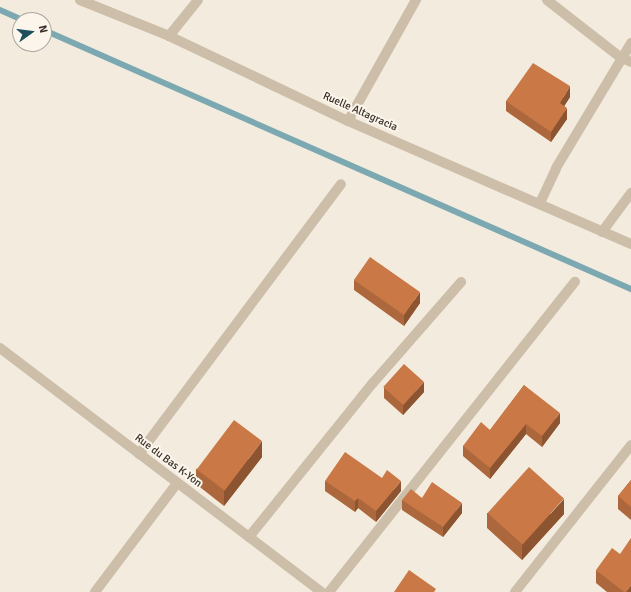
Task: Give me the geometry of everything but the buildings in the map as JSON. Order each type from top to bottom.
[{"type":"street","name":"Ruelle Altagracia","points":[[80,0],[169,36],[348,121],[540,203],[631,244]]},
{"type":"street","points":[[169,36],[198,0]]},
{"type":"street","points":[[348,121],[416,0]]},
{"type":"street","points":[[547,0],[620,57],[631,62]]},
{"type":"street","points":[[540,203],[556,168],[620,57],[631,43]]},
{"type":"street","points":[[139,454],[341,184]]},
{"type":"street","points":[[602,232],[631,193]]},
{"type":"street","points":[[249,537],[373,383],[461,282]]},
{"type":"street","points":[[329,592],[575,282]]},
{"type":"street","name":"Rue du Bas K-Yon","points":[[0,348],[321,592]]},
{"type":"street","points":[[515,592],[631,445]]},
{"type":"street","points":[[95,592],[177,483]]},
{"type":"waterway","points":[[0,10],[12,15]]},
{"type":"waterway","points":[[52,34],[631,289]]}]
